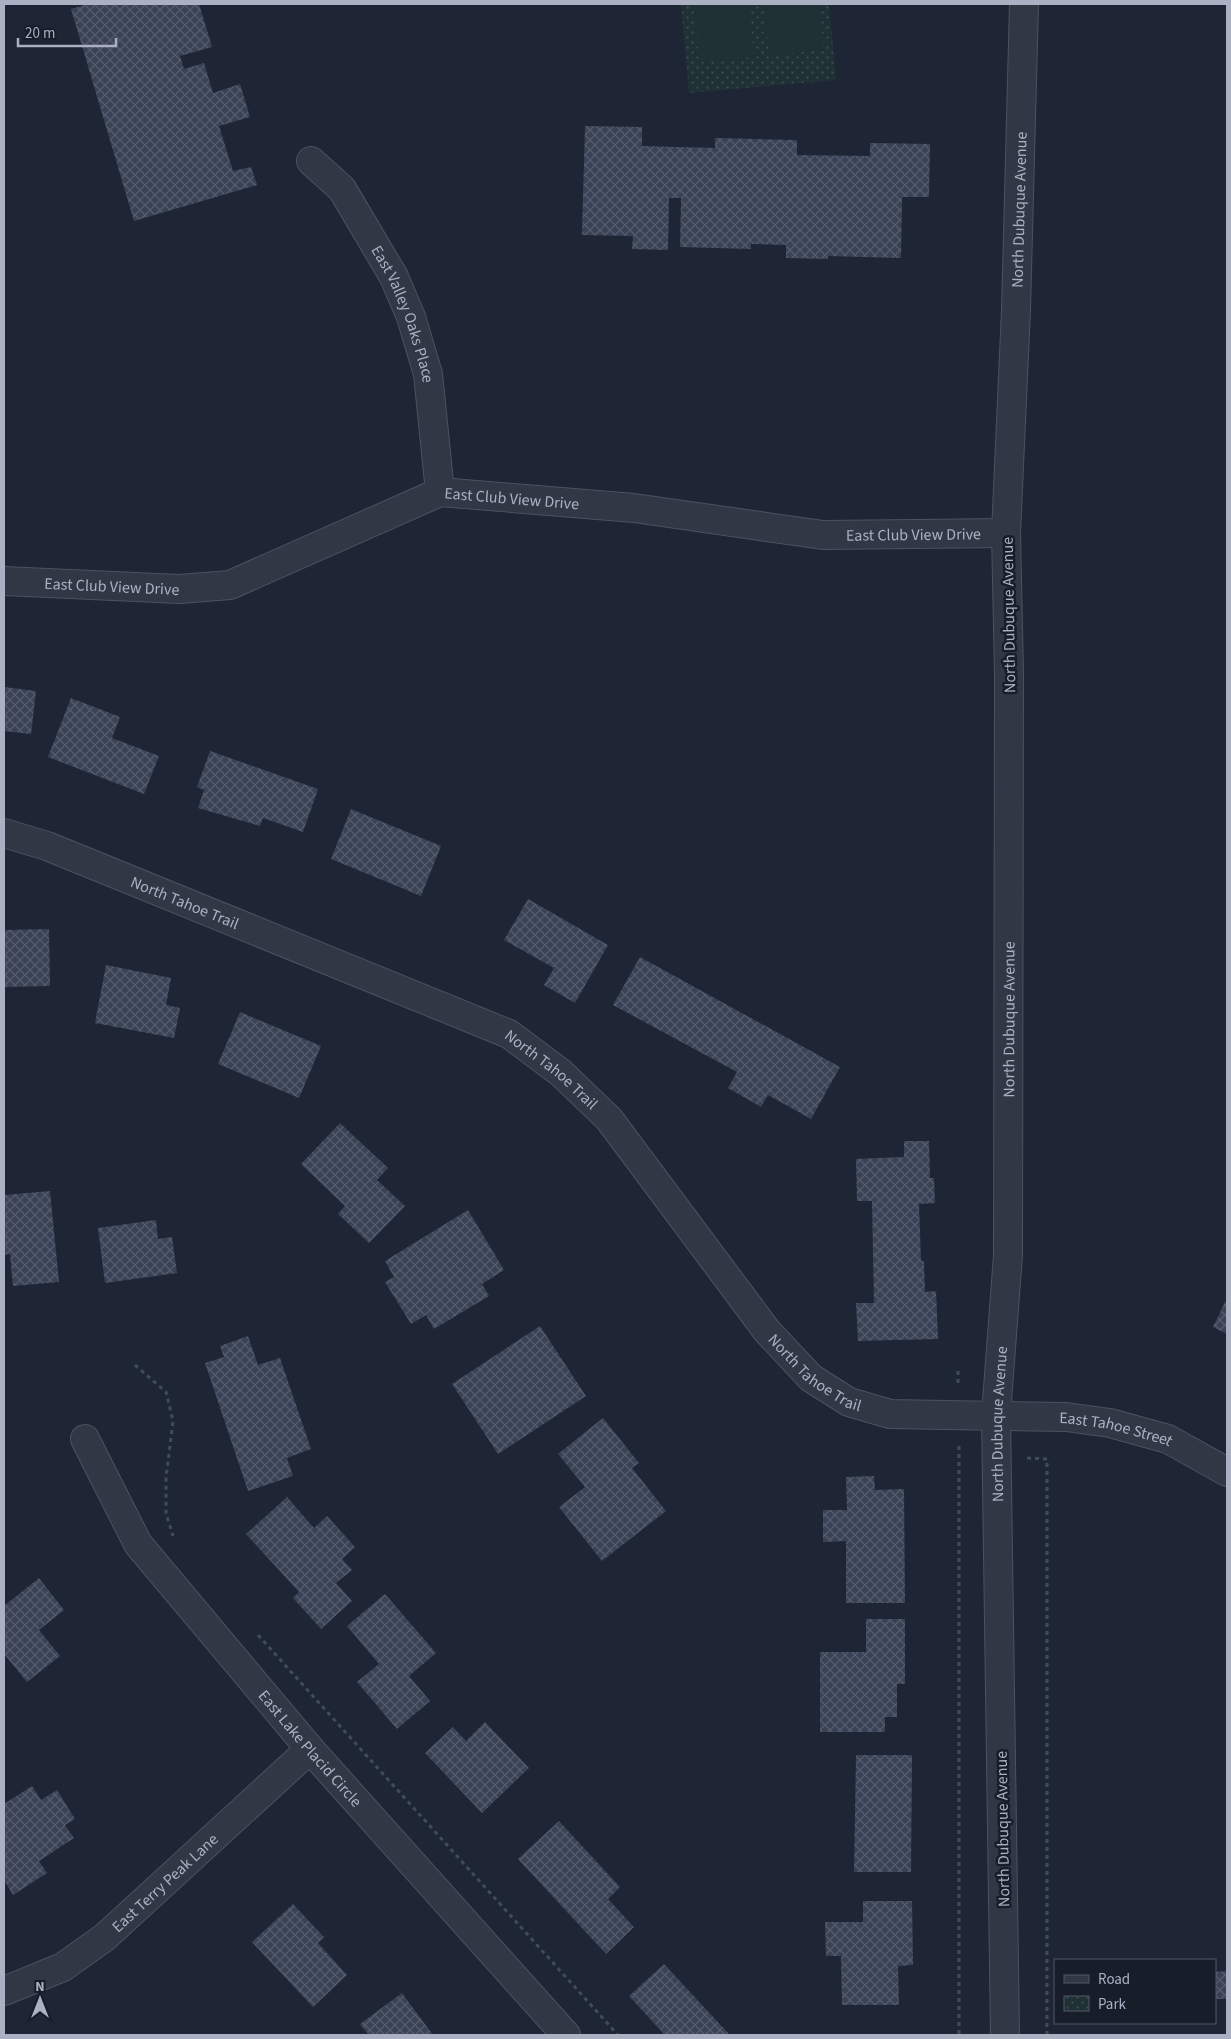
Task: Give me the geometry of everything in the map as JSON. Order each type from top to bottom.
[{"type":"street","name":"North Dubuque Avenue","points":[[1005,2035],[996,1415],[1008,1246],[1009,674],[1006,533],[1016,310],[1024,4]]},
{"type":"street","name":"East Valley Oaks Place","points":[[311,161],[342,189],[394,277],[411,317],[428,374],[440,492]]},
{"type":"street","name":"East Club View Drive","points":[[4,581],[179,589],[230,585],[440,492],[634,508],[823,535],[1006,533]]},
{"type":"street","name":"North Tahoe Trail","points":[[4,833],[47,846],[509,1034],[561,1073],[609,1119],[767,1331],[811,1378],[849,1402],[890,1414],[996,1415]]},
{"type":"street","name":"East Tahoe Street","points":[[996,1415],[1066,1417],[1110,1423],[1168,1439],[1227,1472]]},
{"type":"street","name":"East Lake Placid Circle","points":[[85,1439],[138,1544],[310,1749],[566,2035]]},
{"type":"street","name":"East Terry Peak Lane","points":[[4,1991],[63,1967],[105,1937],[310,1749]]},
{"type":"path","points":[[135,1365],[166,1392],[173,1421],[166,1478],[166,1514],[177,1542]]},
{"type":"path","points":[[958,1371],[959,2035]]},
{"type":"path","points":[[959,1457],[1047,1459],[1047,2035]]},
{"type":"path","points":[[252,1629],[618,2035]]},
{"type":"green space","points":[[681,4],[829,4],[836,80],[689,93]]},
{"type":"green space","points":[[694,4],[749,4],[754,57],[699,62]]},
{"type":"green space","points":[[764,4],[819,4],[824,50],[769,55]]},
{"type":"building","points":[[88,4],[199,4],[212,47],[180,56],[184,69],[204,63],[213,93],[240,84],[250,117],[219,126],[233,171],[251,167],[257,185],[134,221],[71,9]]},
{"type":"building","points":[[585,126],[642,127],[642,146],[715,148],[715,138],[797,140],[797,155],[870,156],[870,143],[930,144],[929,197],[902,197],[901,258],[828,256],[828,259],[786,258],[786,245],[751,244],[751,249],[680,247],[681,198],[669,198],[668,250],[632,249],[633,236],[582,235]]},
{"type":"building","points":[[4,687],[36,691],[31,734],[4,731]]},
{"type":"building","points":[[71,698],[120,717],[112,738],[159,756],[144,794],[48,757]]},
{"type":"building","points":[[210,751],[318,789],[303,832],[263,818],[260,826],[198,808],[204,790],[197,787]]},
{"type":"building","points":[[351,809],[441,846],[421,896],[331,859]]},
{"type":"building","points":[[528,899],[608,945],[575,1003],[544,985],[554,968],[504,940]]},
{"type":"building","points":[[49,929],[50,986],[4,987],[4,930]]},
{"type":"building","points":[[640,957],[840,1067],[811,1119],[768,1095],[761,1107],[728,1088],[737,1072],[613,1005]]},
{"type":"building","points":[[106,965],[171,978],[166,1005],[180,1008],[174,1038],[95,1023]]},
{"type":"building","points":[[240,1012],[321,1046],[299,1098],[218,1064]]},
{"type":"building","points":[[340,1123],[388,1168],[377,1180],[405,1206],[369,1243],[338,1214],[345,1206],[301,1164]]},
{"type":"building","points":[[904,1141],[929,1141],[930,1178],[934,1178],[935,1203],[919,1204],[921,1261],[924,1261],[925,1292],[936,1291],[938,1339],[858,1341],[856,1303],[874,1303],[872,1201],[857,1201],[856,1159],[904,1157]]},
{"type":"building","points":[[50,1191],[59,1282],[13,1286],[10,1254],[4,1255],[4,1195]]},
{"type":"building","points":[[468,1210],[504,1270],[482,1284],[489,1296],[434,1329],[426,1315],[411,1324],[385,1282],[394,1277],[385,1261]]},
{"type":"building","points":[[156,1220],[158,1239],[172,1237],[177,1273],[105,1283],[98,1228]]},
{"type":"building","points":[[1227,1298],[1227,1334],[1213,1327]]},
{"type":"building","points":[[540,1326],[586,1396],[498,1454],[452,1384]]},
{"type":"building","points":[[248,1336],[258,1365],[280,1358],[311,1449],[287,1458],[293,1476],[248,1491],[205,1363],[224,1357],[220,1346]]},
{"type":"building","points":[[603,1418],[639,1463],[632,1468],[666,1511],[602,1561],[559,1507],[585,1487],[558,1454]]},
{"type":"building","points":[[874,1476],[875,1490],[904,1489],[905,1603],[846,1603],[846,1541],[823,1542],[823,1510],[847,1510],[846,1477]]},
{"type":"building","points":[[287,1497],[314,1528],[327,1516],[355,1547],[342,1559],[352,1570],[336,1583],[352,1601],[321,1629],[293,1598],[299,1592],[246,1534]]},
{"type":"building","points":[[39,1578],[64,1610],[39,1630],[60,1656],[27,1682],[4,1654],[4,1606]]},
{"type":"building","points":[[385,1594],[436,1653],[409,1676],[430,1701],[397,1729],[357,1682],[379,1664],[347,1626]]},
{"type":"building","points":[[866,1619],[905,1619],[905,1684],[897,1684],[897,1717],[885,1717],[885,1732],[820,1732],[820,1652],[866,1652]]},
{"type":"building","points":[[485,1722],[529,1768],[482,1813],[425,1753],[453,1727],[466,1741]]},
{"type":"building","points":[[856,1755],[912,1755],[911,1872],[854,1872]]},
{"type":"building","points":[[32,1786],[41,1800],[57,1790],[75,1819],[65,1825],[74,1838],[39,1861],[47,1873],[13,1895],[4,1880],[4,1804]]},
{"type":"building","points":[[559,1821],[620,1887],[608,1899],[634,1927],[606,1954],[518,1859]]},
{"type":"building","points":[[863,1901],[912,1901],[913,1965],[898,1966],[899,2005],[842,2005],[841,1956],[826,1956],[825,1922],[863,1922]]},
{"type":"building","points":[[293,1904],[324,1937],[318,1943],[347,1975],[313,2007],[252,1942]]},
{"type":"building","points":[[664,1964],[730,2035],[665,2035],[629,1996]]},
{"type":"building","points":[[1227,1971],[1227,1999],[1216,1999],[1216,1972]]},
{"type":"building","points":[[402,1993],[433,2035],[369,2035],[360,2024]]}]
